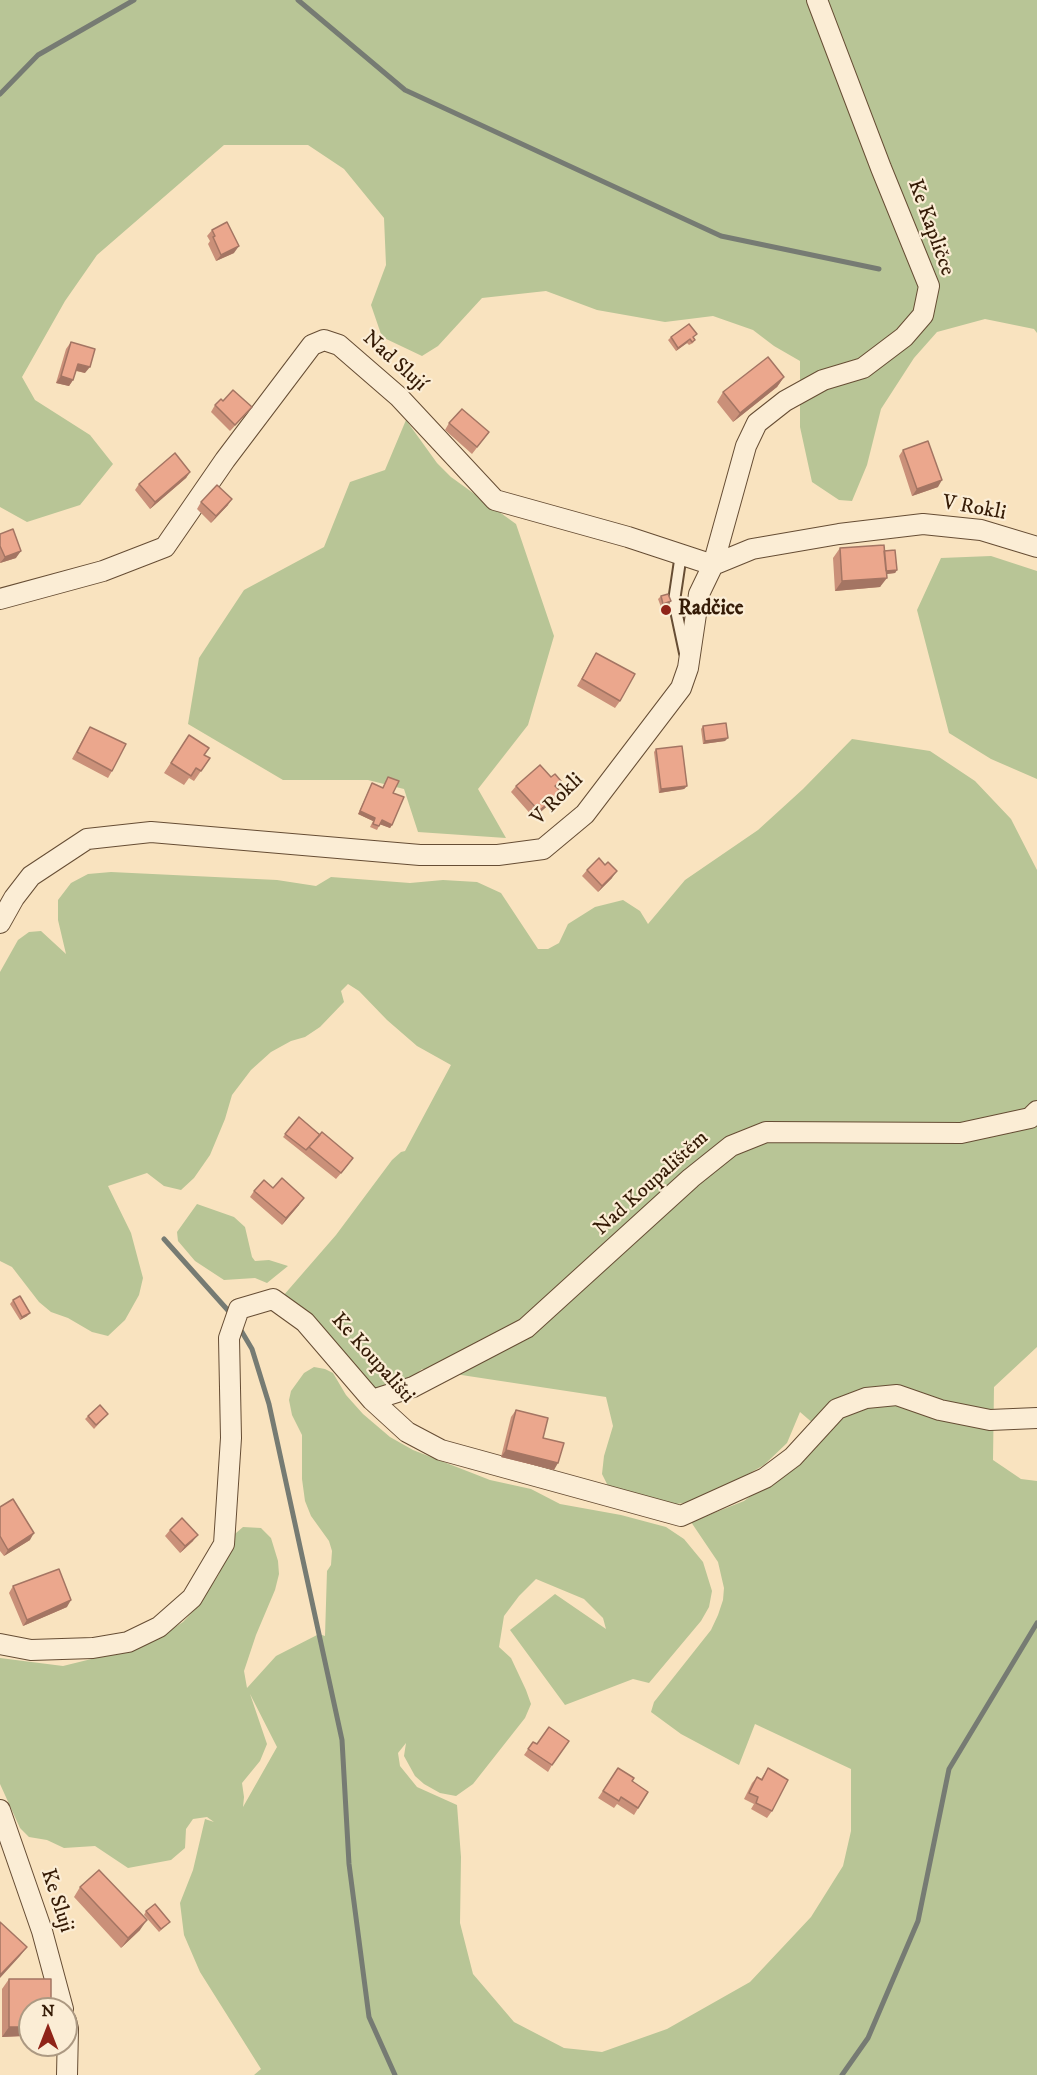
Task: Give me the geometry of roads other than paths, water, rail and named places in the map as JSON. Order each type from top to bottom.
[{"type":"street","name":"Ke Kapličce","points":[[713,565],[746,446],[757,423],[785,401],[823,380],[863,368],[904,337],[923,315],[930,286],[881,168],[817,0]]},
{"type":"street","name":"Nad Slují","points":[[0,599],[103,571],[165,547],[225,460],[312,345],[324,340],[339,345],[399,397],[495,500],[628,537],[713,565]]},
{"type":"street","name":"V Rokli","points":[[0,923],[14,898],[32,876],[87,839],[151,832],[420,855],[498,855],[543,849],[585,814],[681,688],[688,668],[699,594],[713,565],[752,549],[839,534],[923,524],[981,531],[1037,547]]},
{"type":"street","name":"Nad Koupalištěm","points":[[372,1400],[412,1387],[526,1328],[691,1178],[731,1146],[766,1132],[961,1132],[1030,1118],[1037,1112]]},
{"type":"street","name":"Ke Koupališti","points":[[0,1644],[31,1650],[93,1648],[128,1642],[159,1627],[192,1598],[224,1544],[231,1438],[229,1338],[239,1309],[273,1299],[305,1322],[372,1400],[407,1432],[441,1450],[681,1516],[765,1479],[793,1457],[837,1409],[866,1398],[897,1395],[940,1410],[990,1420],[1037,1418]]},
{"type":"street","name":"Ke Sluji","points":[[0,1810],[42,1931],[60,1997]]},
{"type":"street","points":[[67,2057],[67,2075]]},
{"type":"lane","points":[[681,554],[674,601],[688,668]]},
{"type":"waterway","points":[[0,94],[38,55],[134,0]]},
{"type":"waterway","points":[[298,0],[405,90],[721,236],[879,269]]},
{"type":"waterway","points":[[164,1239],[233,1316]]},
{"type":"waterway","points":[[239,1327],[252,1349],[269,1404],[342,1740],[349,1864],[369,2017],[395,2075]]},
{"type":"waterway","points":[[842,2075],[868,2038],[918,1921],[949,1769],[1037,1623]]},
{"type":"place","name":"Radčice","points":[[666,610]]}]
